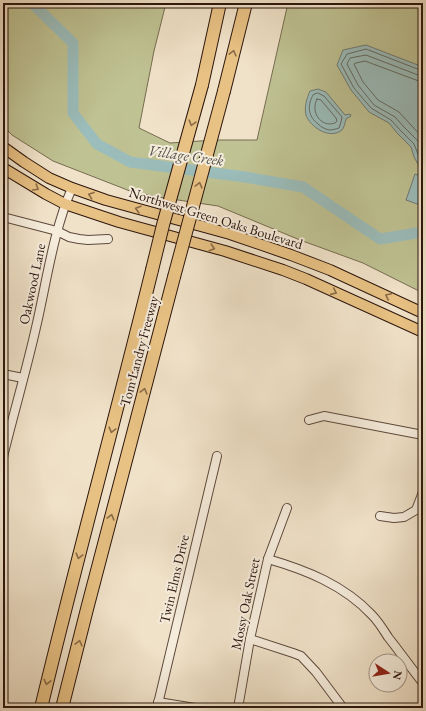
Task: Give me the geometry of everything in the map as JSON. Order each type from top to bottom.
[{"type":"highway","name":"Tom Landry Freeway","points":[[41,708],[163,225],[202,86],[220,3]]},
{"type":"highway","name":"Tom Landry Freeway","points":[[62,708],[246,3]]},
{"type":"main road","name":"Northwest Green Oaks Boulevard","points":[[3,147],[49,178],[72,188],[106,200],[230,234],[290,255],[330,270],[423,313]]},
{"type":"main road","name":"Northwest Green Oaks Boulevard","points":[[3,168],[65,204],[119,222],[283,270],[423,332]]},
{"type":"street","name":"Oakwood Lane","points":[[3,456],[36,327],[57,231],[65,204],[72,188]]},
{"type":"street","points":[[3,217],[57,231],[69,237],[88,240],[108,238]]},
{"type":"street","points":[[3,374],[23,378]]},
{"type":"street","points":[[309,420],[324,416],[423,435]]},
{"type":"street","name":"Twin Elms Drive","points":[[157,705],[217,456]]},
{"type":"street","points":[[380,516],[394,518],[404,517],[416,510],[423,492]]},
{"type":"street","name":"Mossy Oak Street","points":[[238,708],[250,639],[268,559],[287,508]]},
{"type":"street","points":[[268,559],[324,579],[361,604],[372,616],[423,683]]},
{"type":"street","points":[[250,639],[301,656],[316,672],[343,708]]},
{"type":"street","points":[[157,705],[195,708]]},
{"type":"green space","points":[[3,3],[166,3],[154,51],[139,128],[170,143],[215,140],[257,140],[288,3],[423,3],[423,293],[363,263],[300,240],[218,206],[158,197],[130,191],[53,161],[12,135],[3,126]]},
{"type":"water","points":[[366,45],[423,67],[423,206],[406,200],[415,174],[420,176],[419,166],[411,147],[389,123],[369,112],[351,90],[337,65],[343,50]]},
{"type":"water","points":[[318,89],[326,92],[345,115],[350,114],[351,116],[346,119],[342,130],[337,133],[332,134],[321,131],[308,120],[305,112],[307,100],[310,91]]},
{"type":"waterway","name":"Village Creek","points":[[33,3],[73,43],[73,113],[97,144],[130,162],[245,177],[303,187],[380,239],[423,232]]}]
